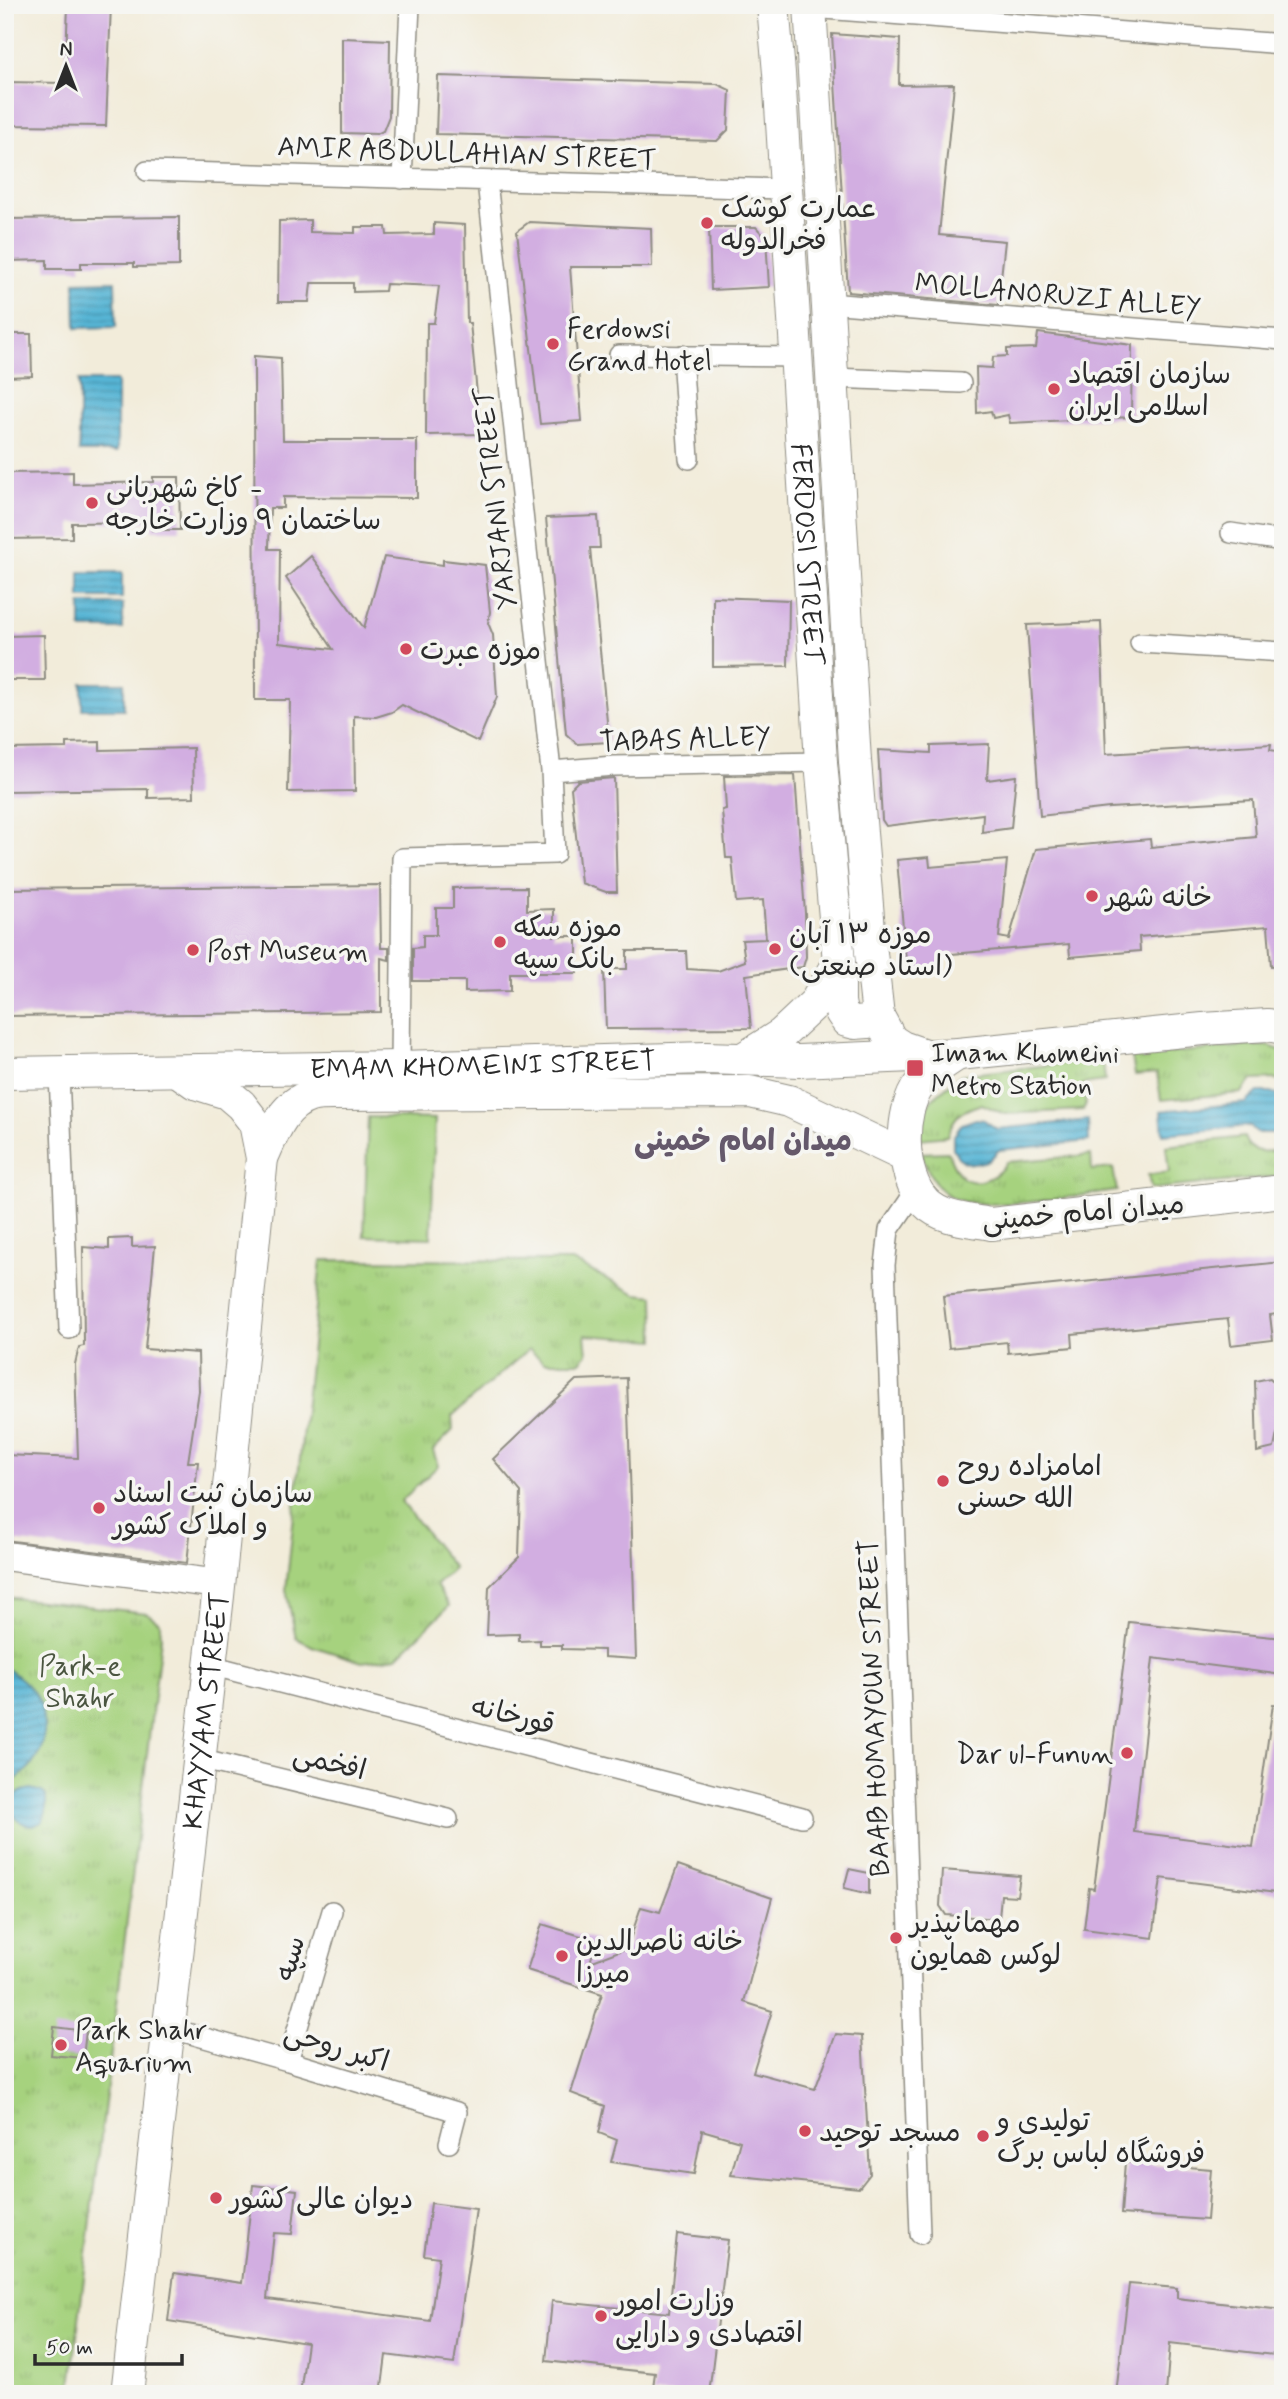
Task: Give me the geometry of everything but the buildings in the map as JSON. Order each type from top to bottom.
[{"type":"main road","points":[[773,7],[811,7]]},
{"type":"main road","name":"FERDOSI STREET","points":[[773,7],[821,762],[841,1012],[847,1021],[855,1024],[878,1016]]},
{"type":"main road","name":"FERDOSI STREET","points":[[811,7],[855,761],[878,1016],[891,1040],[926,1056]]},
{"type":"main road","points":[[779,74],[814,74]]},
{"type":"main road","points":[[785,189],[823,189]]},
{"type":"main road","points":[[821,762],[855,761]]},
{"type":"main road","points":[[744,1058],[782,1034],[815,1003],[839,962]]},
{"type":"main road","points":[[958,1054],[1203,1029],[1268,1025],[1283,1028]]},
{"type":"main road","name":"EMAM KHOMEINI STREET","points":[[5,1073],[744,1058],[799,1060],[958,1054]]},
{"type":"main road","name":"میدان امام خمینی","points":[[958,1054],[943,1063],[919,1085],[907,1116],[905,1156],[911,1178],[925,1202],[948,1216],[991,1224],[1283,1191]]},
{"type":"main road","name":"KHAYYAM STREET","points":[[127,2394],[219,1590],[262,1158],[255,1124],[241,1105],[227,1093],[195,1083],[178,1071]]},
{"type":"main road","name":"EMAM KHOMEINI STREET","points":[[262,1158],[277,1126],[290,1107],[310,1096],[554,1092],[750,1092],[789,1101],[905,1156]]},
{"type":"main road","points":[[1233,1197],[1283,1207]]},
{"type":"street","points":[[402,179],[410,5]]},
{"type":"street","points":[[811,7],[1283,44]]},
{"type":"street","name":"AMIR ABDULLAHIAN STREET","points":[[147,171],[785,189]]},
{"type":"street","name":"YARJANI STREET","points":[[400,1067],[402,858],[555,854],[551,771],[487,181]]},
{"type":"street","name":"MOLLANORUZI ALLEY","points":[[828,303],[1283,340]]},
{"type":"street","points":[[619,355],[796,357]]},
{"type":"street","points":[[682,355],[689,459]]},
{"type":"street","points":[[832,378],[961,383]]},
{"type":"street","points":[[1231,533],[1283,541]]},
{"type":"street","points":[[1140,643],[1283,652]]},
{"type":"street","name":"TABAS ALLEY","points":[[551,771],[614,766],[821,762]]},
{"type":"street","points":[[59,1073],[69,1329]]},
{"type":"street","name":"BAAB HOMAYOUN STREET","points":[[917,1189],[889,1230],[885,1265],[920,2234]]},
{"type":"street","points":[[5,1556],[219,1590]]},
{"type":"street","points":[[5,1571],[219,1590]]},
{"type":"street","name":"قورخانه","points":[[210,1665],[802,1817]]},
{"type":"street","name":"افخمی","points":[[199,1759],[448,1819]]},
{"type":"street","name":"سپه","points":[[288,2061],[332,1911]]},
{"type":"street","name":"اکبر روحی","points":[[169,2028],[457,2112],[449,2143]]},
{"type":"green space","points":[[1269,1046],[1283,1051],[1283,1083],[1276,1079],[1252,1080],[1241,1093],[1161,1100],[1157,1073],[1135,1075],[1132,1057]]},
{"type":"green space","name":"میدان امام خمینی","points":[[1103,1059],[1105,1081],[1082,1084],[1086,1104],[1083,1110],[1004,1114],[982,1104],[959,1114],[947,1136],[920,1139],[921,1119],[926,1108],[933,1098],[961,1075]]},
{"type":"green space","points":[[368,1117],[435,1119],[431,1238],[364,1236]]},
{"type":"green space","points":[[1244,1137],[1255,1150],[1271,1151],[1283,1148],[1283,1176],[1151,1189],[1148,1175],[1169,1172],[1166,1146]]},
{"type":"green space","name":"میدان امام خمینی","points":[[948,1152],[960,1175],[974,1181],[993,1176],[1006,1162],[1091,1155],[1092,1170],[1113,1168],[1117,1191],[1012,1203],[971,1203],[949,1196],[938,1186],[921,1153]]},
{"type":"green space","points":[[321,1260],[572,1261],[636,1294],[654,1296],[655,1340],[585,1335],[587,1354],[580,1362],[544,1362],[529,1349],[452,1416],[453,1430],[433,1450],[438,1466],[401,1501],[454,1568],[436,1585],[449,1606],[397,1657],[362,1662],[296,1638],[286,1590]]},
{"type":"green space","name":"Park-e Shahr","points":[[5,1597],[147,1613],[160,1623],[161,1638],[70,2394],[5,2394]]},
{"type":"water","points":[[115,281],[116,327],[76,328],[75,282]]},
{"type":"water","points":[[79,381],[117,381],[117,452],[79,452]]},
{"type":"water","points":[[80,572],[122,572],[122,598],[80,598]]},
{"type":"water","points":[[81,604],[123,604],[123,629],[81,629]]},
{"type":"water","points":[[82,683],[124,683],[124,709],[82,709]]},
{"type":"water","points":[[1258,1092],[1271,1092],[1280,1095],[1283,1100],[1283,1130],[1279,1133],[1258,1133],[1250,1126],[1163,1134],[1161,1111],[1246,1103]]},
{"type":"water","points":[[976,1119],[984,1120],[997,1129],[1088,1120],[1089,1141],[999,1150],[988,1161],[973,1164],[958,1157],[953,1148],[953,1137],[962,1124]]},
{"type":"water","points":[[5,1667],[34,1692],[41,1706],[44,1730],[36,1759],[23,1774],[5,1786]]},
{"type":"water","points":[[31,1789],[46,1796],[46,1812],[43,1821],[27,1825],[14,1816],[8,1806],[17,1794]]},
{"type":"place","name":"عمارت کوشک فخرالدوله","points":[[707,223]]},
{"type":"place","name":"Ferdowsi Grand Hotel","points":[[553,344]]},
{"type":"place","name":"سازمان اقتصاد اسلامی ایران","points":[[1054,389]]},
{"type":"place","name":"کاخ شهربانی - ساختمان ۹ وزارت خارجه","points":[[92,503]]},
{"type":"place","name":"موزه عبرت","points":[[406,649]]},
{"type":"place","name":"خانه شهر","points":[[1092,896]]},
{"type":"place","name":"موزه سکه بانک سپه","points":[[500,942]]},
{"type":"place","name":"موزه ۱۳ آبان (استاد صنعتی)","points":[[775,949]]},
{"type":"place","name":"Post Museum","points":[[193,950]]},
{"type":"place","name":"Imam Khomeini Metro Station","points":[[915,1068]]},
{"type":"place","name":"امامزاده روح الله حسنی","points":[[943,1481]]},
{"type":"place","name":"سازمان ثبت اسناد و املاک کشور","points":[[99,1508]]},
{"type":"place","name":"Dar ul-Funun","points":[[1127,1753]]},
{"type":"place","name":"مهمانپذیر لوکس همایون","points":[[896,1938]]},
{"type":"place","name":"خانه ناصرالدین میرزا","points":[[562,1956]]},
{"type":"place","name":"Park Shahr Aquarium","points":[[61,2045]]},
{"type":"place","name":"مسجد توحید","points":[[805,2131]]},
{"type":"place","name":"تولیدی و فروشگاه لباس برگ","points":[[983,2136]]},
{"type":"place","name":"دیوان عالی کشور","points":[[216,2198]]},
{"type":"place","name":"وزارت امور اقتصادی و دارایی","points":[[601,2316]]},
{"type":"district","name":"میدان امام خمینی","points":[[743,1140]]}]
